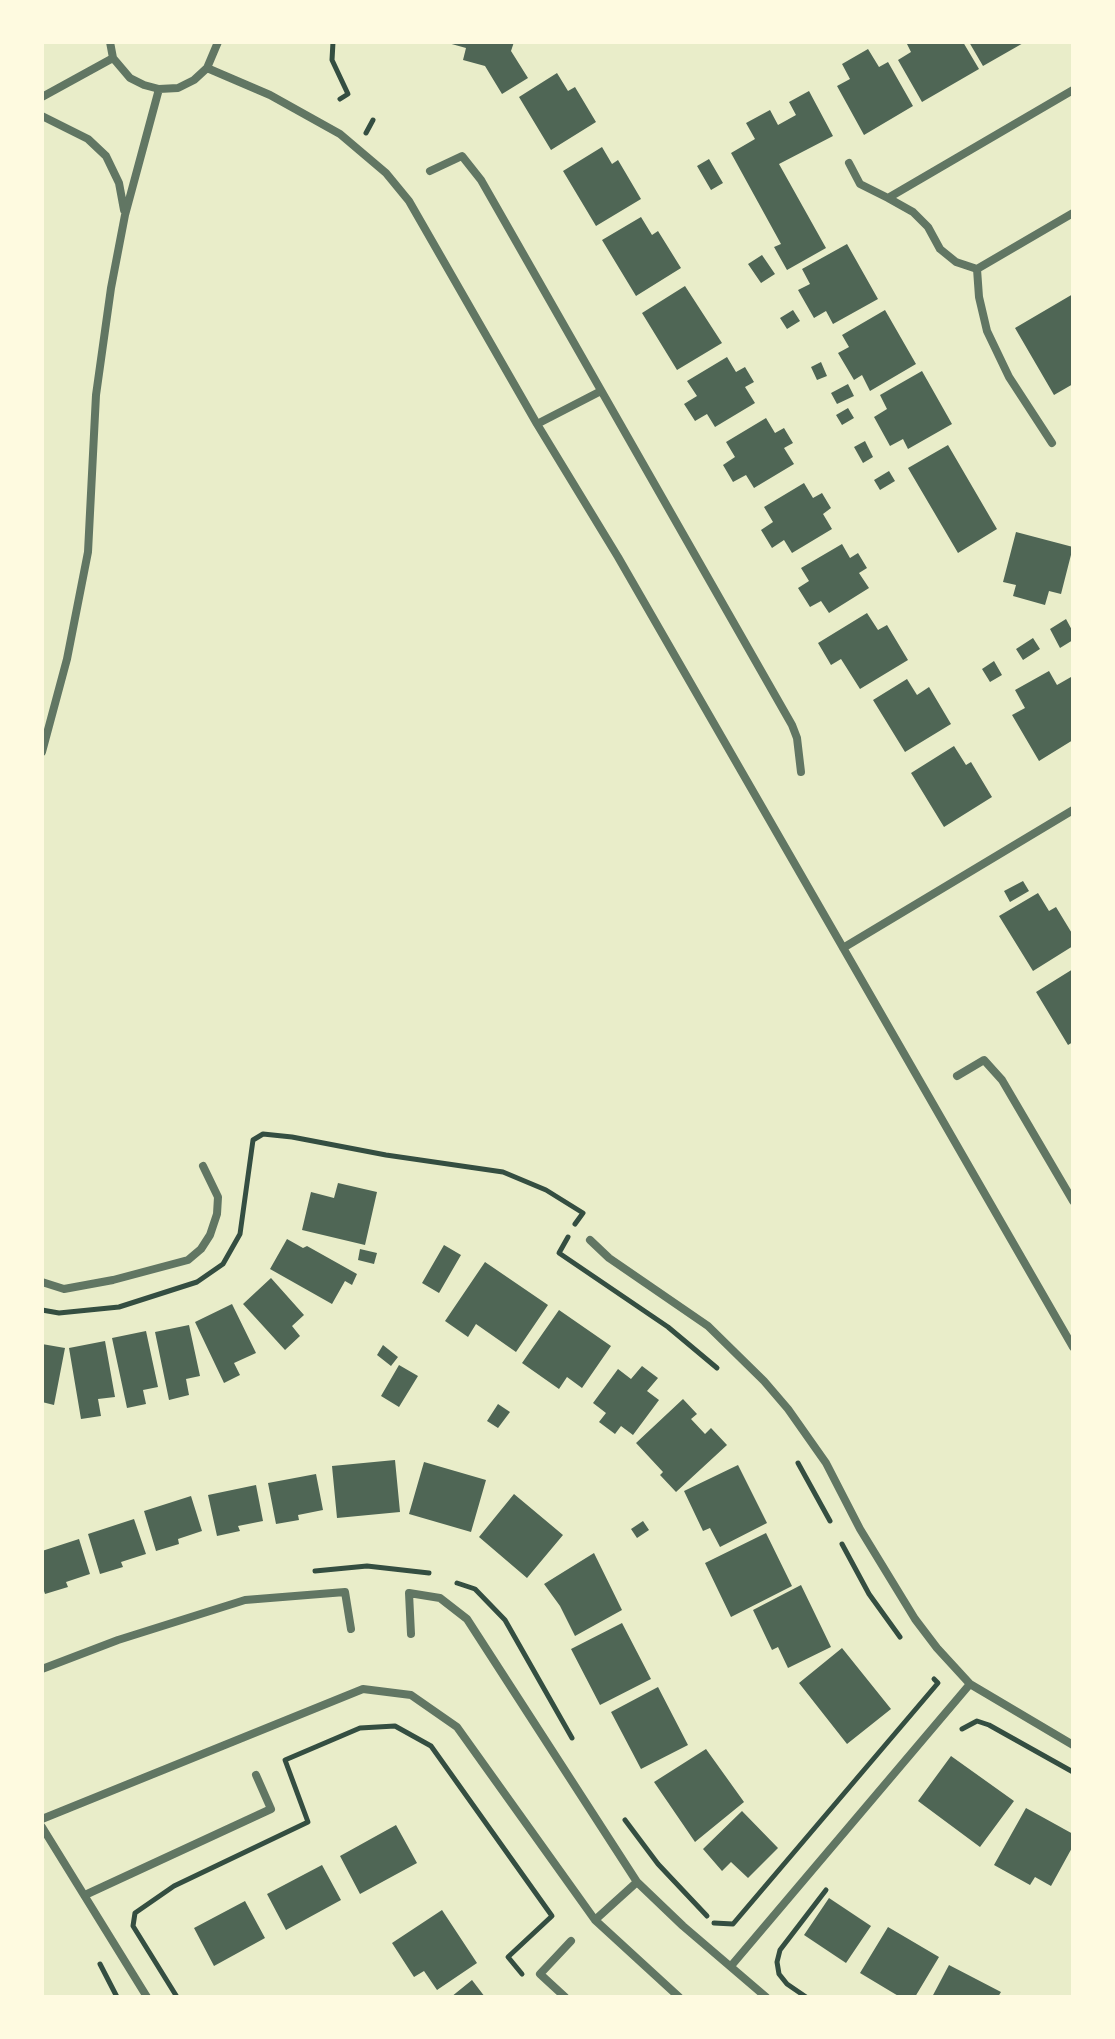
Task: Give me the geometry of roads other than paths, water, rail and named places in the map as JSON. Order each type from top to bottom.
[{"type":"street","points":[[110,42],[113,58],[130,78],[159,89],[178,88],[194,80],[207,68],[218,42]]},
{"type":"street","points":[[42,97],[113,58]]},
{"type":"street","points":[[207,68],[270,95],[340,134],[398,185],[618,557],[1073,1347]]},
{"type":"street","points":[[42,752],[67,659],[86,567],[96,395],[111,288],[125,215],[159,89]]},
{"type":"street","points":[[888,198],[1073,90]]},
{"type":"street","points":[[42,116],[88,139],[106,156],[119,183],[125,215]]},
{"type":"street","points":[[430,171],[462,156],[481,180],[792,725],[797,738],[801,772]]},
{"type":"street","points":[[849,163],[860,184],[913,212],[928,227],[940,249],[956,262],[977,269],[1073,213]]},
{"type":"street","points":[[977,269],[979,297],[987,331],[1009,377],[1052,443]]},
{"type":"street","points":[[537,424],[601,391]]},
{"type":"street","points":[[843,948],[1073,810]]},
{"type":"street","points":[[957,1076],[984,1060],[1002,1080],[1073,1201]]},
{"type":"street","points":[[42,1282],[64,1289],[188,1260],[201,1249],[210,1235],[217,1214],[218,1197],[203,1166]]},
{"type":"street","points":[[590,1240],[609,1258],[708,1326],[780,1400],[826,1463],[860,1529],[915,1619],[970,1684],[1073,1745]]},
{"type":"street","points":[[42,1669],[118,1640],[245,1600],[345,1592],[351,1629]]},
{"type":"street","points":[[411,1634],[409,1593],[440,1598],[467,1619],[637,1882],[766,1997]]},
{"type":"street","points":[[731,1966],[970,1684]]},
{"type":"street","points":[[42,1819],[363,1689],[411,1695],[457,1727],[595,1920],[679,1997]]},
{"type":"street","points":[[85,1895],[271,1809],[256,1775]]},
{"type":"street","points":[[42,1827],[147,1997]]},
{"type":"street","points":[[595,1920],[637,1882]]},
{"type":"street","points":[[565,1997],[540,1974],[571,1941]]}]
